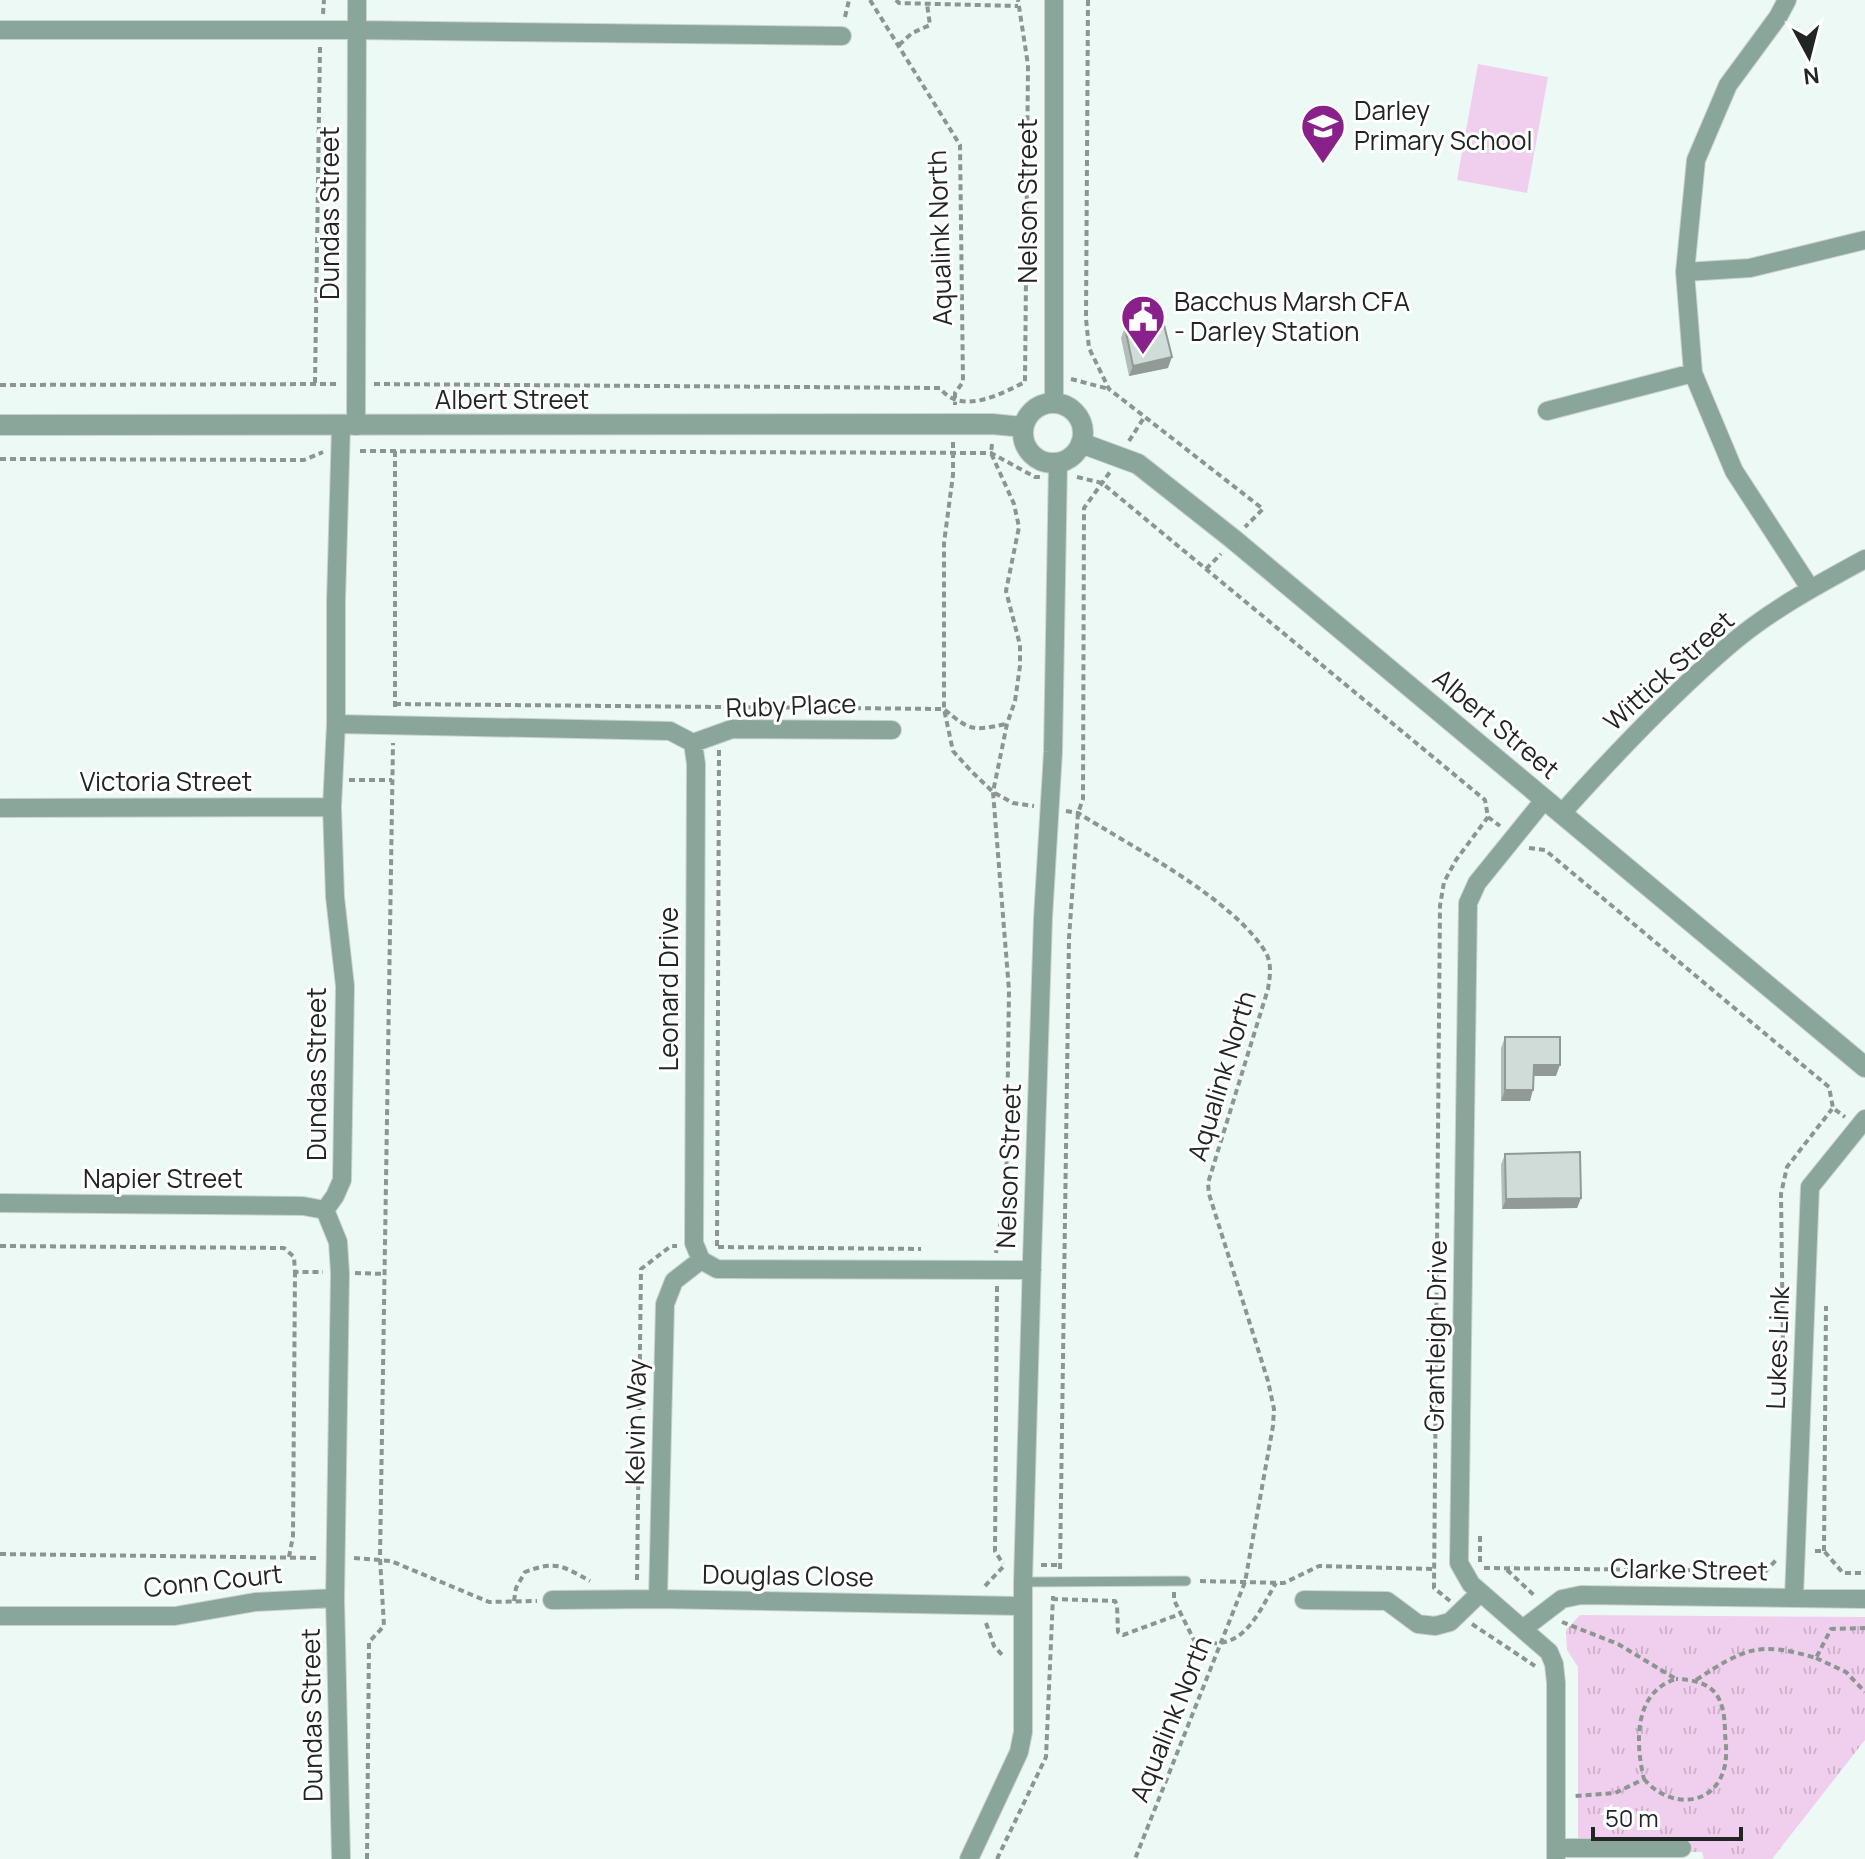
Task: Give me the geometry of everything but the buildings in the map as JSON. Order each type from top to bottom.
[{"type":"street","name":"Dundas Street","points":[[341,1859],[335,1598],[340,1273],[338,1242],[325,1210],[342,1180],[345,986],[335,897],[332,807],[335,780],[339,452],[348,426],[356,384],[357,0]]},
{"type":"street","name":"Nelson Street","points":[[1054,0],[1054,403]]},
{"type":"street","points":[[1787,0],[1728,85],[1696,160],[1685,272],[1693,373],[1734,471],[1810,588]]},
{"type":"street","points":[[0,30],[356,30],[842,36]]},
{"type":"street","points":[[1685,272],[1750,268],[1865,240]]},
{"type":"street","points":[[1547,411],[1693,373]]},
{"type":"street","points":[[1043,405],[1064,405],[1077,415],[1081,424],[1081,443],[1058,470],[1031,454],[1025,446],[1023,427],[1034,410],[1043,405]]},
{"type":"street","name":"Albert Street","points":[[0,425],[992,424],[1023,427]]},
{"type":"street","name":"Albert Street","points":[[1081,443],[1138,464],[1233,539],[1865,1067]]},
{"type":"street","name":"Nelson Street","points":[[969,1859],[1021,1745],[1032,1270],[1048,808],[1053,752],[1058,470]]},
{"type":"street","name":"Wittick Street","points":[[1562,813],[1645,722],[1728,646],[1810,588],[1865,559]]},
{"type":"street","points":[[336,724],[670,731],[693,743]]},
{"type":"street","name":"Ruby Place","points":[[693,743],[732,729],[892,730]]},
{"type":"street","name":"Leonard Drive","points":[[693,743],[696,764],[697,1252]]},
{"type":"street","name":"Grantleigh Drive","points":[[1462,1569],[1459,1563],[1468,903],[1477,883],[1545,799]]},
{"type":"street","name":"Victoria Street","points":[[0,808],[332,807]]},
{"type":"street","name":"Lukes Link","points":[[1794,1597],[1810,1187],[1861,1124]]},
{"type":"street","name":"Napier Street","points":[[0,1203],[303,1206],[325,1210]]},
{"type":"street","points":[[697,1252],[717,1269],[1032,1270]]},
{"type":"street","name":"Kelvin Way","points":[[658,1599],[665,1304],[674,1281],[697,1252]]},
{"type":"street","points":[[1462,1569],[1480,1593],[1549,1652],[1554,1664],[1556,1854],[1682,1848]]},
{"type":"street","points":[[1304,1600],[1387,1601],[1418,1624],[1435,1626],[1450,1622],[1480,1593]]},
{"type":"street","name":"Clarke Street","points":[[1524,1628],[1562,1599],[1581,1595],[1865,1599]]},
{"type":"street","name":"Conn Court","points":[[0,1616],[175,1616],[255,1602],[335,1598]]},
{"type":"street","name":"Douglas Close","points":[[552,1600],[1023,1606]]},
{"type":"lane","points":[[1023,1582],[1186,1581]]},
{"type":"path","points":[[315,383],[319,50],[324,0]]},
{"type":"path","name":"Aqualink North","points":[[870,0],[960,145],[963,382],[955,393],[955,399]]},
{"type":"path","points":[[0,385],[315,383],[940,388],[947,397],[965,402],[993,397],[1025,382],[1028,65],[1018,3],[927,4],[899,3],[896,0]]},
{"type":"path","points":[[1088,0],[1086,319],[1089,348],[1109,389],[1263,509],[1206,569]]},
{"type":"path","points":[[899,45],[912,33],[930,25],[927,4]]},
{"type":"path","points":[[984,1587],[1003,1569],[995,1551],[995,1250],[1006,1209],[1009,990],[993,792],[1015,701],[1020,666],[1020,645],[1006,591],[1019,527],[1014,504],[991,453],[993,397]]},
{"type":"path","points":[[1060,1565],[1069,938],[1078,813],[1083,799],[1084,508],[1145,416]]},
{"type":"path","points":[[367,1859],[369,1642],[384,1626],[380,1558],[395,704],[395,451]]},
{"type":"path","points":[[0,459],[304,460],[320,452],[395,451],[991,453],[1035,477],[1058,470],[1102,483],[1485,800],[1488,817],[1526,848],[1545,850],[1818,1077],[1829,1087],[1833,1108],[1861,1124]]},
{"type":"path","name":"Aqualink North","points":[[953,453],[944,543],[944,709],[953,751],[993,792],[1013,803],[1078,813],[1207,894],[1248,932],[1266,954],[1270,965],[1268,989],[1208,1183],[1274,1409],[1273,1426],[1245,1582],[1135,1859]]},
{"type":"path","points":[[395,704],[944,709],[960,723],[979,730],[1007,724]]},
{"type":"path","points":[[717,1247],[720,708]]},
{"type":"path","points":[[335,780],[393,780]]},
{"type":"path","points":[[0,1246],[284,1248],[294,1257],[293,1536],[289,1557]]},
{"type":"path","points":[[637,1581],[641,1269],[671,1246],[697,1252],[717,1247],[933,1249]]},
{"type":"path","points":[[295,1272],[385,1274]]},
{"type":"path","points":[[1826,1297],[1824,1551],[1843,1573],[1865,1573]]},
{"type":"path","points":[[1186,1581],[1284,1583],[1319,1566],[1766,1571],[1785,1551],[1824,1551]]},
{"type":"path","points":[[0,1554],[380,1558],[489,1602],[552,1600]]},
{"type":"path","points":[[514,1601],[516,1588],[525,1572],[539,1567],[566,1567],[591,1582]]},
{"type":"path","points":[[1506,1568],[1562,1622],[1618,1644],[1676,1679]]},
{"type":"path","points":[[1174,1581],[1174,1600],[1180,1614],[1194,1640],[1206,1644],[1221,1643],[1243,1635],[1276,1583]]},
{"type":"path","points":[[1051,1599],[1115,1601],[1118,1632],[1123,1635],[1180,1614]]},
{"type":"path","points":[[1816,1658],[1831,1629],[1865,1628]]},
{"type":"path","points":[[1696,1680],[1754,1649],[1787,1649],[1846,1672],[1865,1692]]},
{"type":"path","points":[[1676,1679],[1696,1680],[1715,1692],[1725,1712],[1725,1764],[1721,1776],[1704,1793],[1683,1801],[1659,1793],[1644,1779],[1640,1760],[1644,1706],[1655,1690],[1676,1679]]},
{"type":"path","points":[[1557,1796],[1604,1796],[1644,1779]]},
{"type":"green space","points":[[1478,64],[1548,77],[1527,193],[1457,180]]},
{"type":"green space","points":[[1580,1615],[1865,1617],[1865,1740],[1772,1859],[1704,1859],[1702,1852],[1602,1853],[1587,1850],[1578,1838],[1578,1667],[1567,1650],[1566,1630]]},
{"type":"place","name":"Darley Primary School","points":[[1323,165]]},
{"type":"place","name":"Bacchus Marsh CFA - Darley Station","points":[[1143,356]]}]
